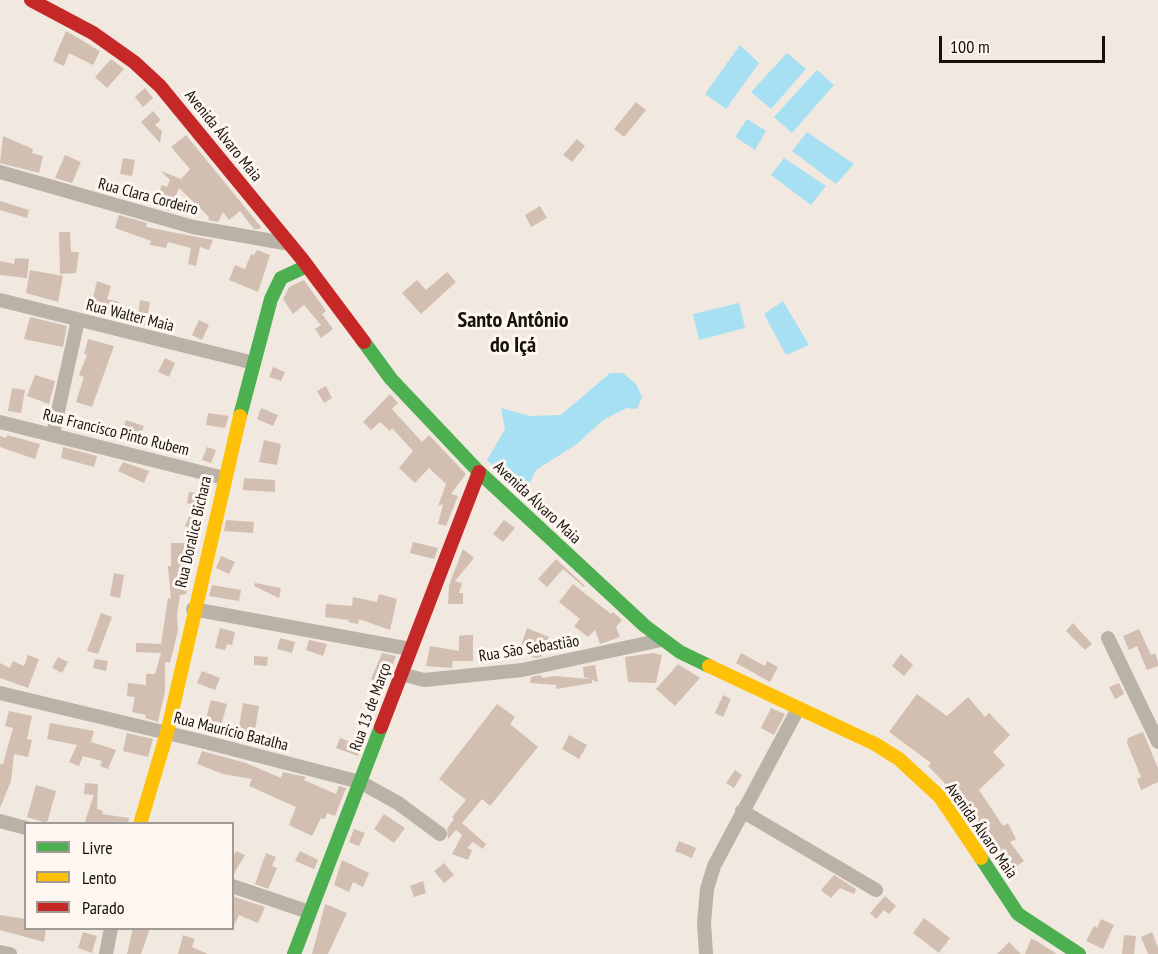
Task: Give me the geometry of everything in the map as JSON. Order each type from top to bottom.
[{"type":"street","name":"Avenida Álvaro Maia","points":[[31,0],[93,33],[134,62],[182,110],[290,244],[391,379],[479,472],[661,640],[711,668],[875,744],[920,776],[958,821],[1018,914],[1034,927],[1079,954]]},
{"type":"street","name":"Rua Clara Cordeiro","points":[[0,172],[193,227],[290,244]]},
{"type":"street","name":"Rua Doralice Bichara","points":[[141,822],[167,733],[224,478],[277,284],[287,274],[307,266]]},
{"type":"street","name":"Rua Walter Maia","points":[[0,300],[254,363]]},
{"type":"street","points":[[53,434],[78,320]]},
{"type":"street","name":"Rua Francisco Pinto Rubem","points":[[0,422],[224,478]]},
{"type":"street","name":"Rua 13 de Março","points":[[294,954],[479,472]]},
{"type":"street","points":[[193,609],[410,649]]},
{"type":"street","points":[[1108,638],[1158,742]]},
{"type":"street","name":"Rua São Sebastião","points":[[401,674],[424,681],[522,670],[661,640]]},
{"type":"street","name":"Rua Maurício Batalha","points":[[0,693],[360,782],[398,803],[440,834]]},
{"type":"street","points":[[706,954],[704,923],[708,889],[723,845],[798,709]]},
{"type":"street","points":[[742,811],[876,890]]},
{"type":"street","points":[[0,821],[24,827]]},
{"type":"street","points":[[234,887],[309,912]]},
{"type":"street","points":[[106,954],[111,930]]},
{"type":"street","points":[[0,952],[10,954]]},
{"type":"water","points":[[740,45],[759,63],[726,109],[705,94]]},
{"type":"water","points":[[787,53],[806,69],[771,109],[751,92]]},
{"type":"water","points":[[817,70],[834,85],[792,133],[774,117]]},
{"type":"water","points":[[747,119],[766,131],[755,150],[735,137]]},
{"type":"water","points":[[807,132],[854,164],[836,184],[792,151]]},
{"type":"water","points":[[784,158],[826,186],[811,205],[771,175]]},
{"type":"water","points":[[783,301],[809,345],[786,355],[764,314]]},
{"type":"water","points":[[739,303],[745,328],[699,340],[693,314]]},
{"type":"water","points":[[610,373],[623,373],[636,384],[642,397],[637,409],[627,408],[603,420],[577,444],[536,470],[524,495],[487,460],[505,429],[501,408],[530,416],[561,415]]},
{"type":"building","points":[[66,31],[100,51],[93,65],[69,53],[64,66],[53,61]]},
{"type":"building","points":[[111,59],[124,69],[107,88],[95,77]]},
{"type":"building","points":[[145,88],[153,98],[143,107],[135,97]]},
{"type":"building","points":[[636,102],[646,110],[624,137],[614,129]]},
{"type":"building","points":[[153,111],[161,120],[155,125],[162,131],[160,143],[141,122]]},
{"type":"building","points":[[186,135],[261,227],[259,229],[254,229],[240,211],[229,220],[223,212],[218,222],[208,220],[209,217],[179,188],[169,211],[154,205],[162,185],[167,187],[170,180],[161,171],[181,179],[190,169],[171,147]]},
{"type":"building","points":[[3,136],[33,149],[32,153],[43,156],[39,173],[0,163]]},
{"type":"building","points":[[577,139],[585,146],[572,162],[563,155]]},
{"type":"building","points":[[65,155],[81,162],[72,183],[55,178]]},
{"type":"building","points":[[123,158],[135,160],[132,176],[120,174]]},
{"type":"building","points":[[0,201],[29,210],[27,218],[0,210]]},
{"type":"building","points":[[540,206],[547,218],[531,227],[525,215]]},
{"type":"building","points":[[119,215],[147,223],[146,227],[213,240],[209,250],[200,247],[196,266],[188,264],[191,248],[168,242],[166,248],[150,245],[151,241],[115,228]]},
{"type":"building","points":[[59,232],[70,232],[71,252],[79,252],[76,273],[60,274]]},
{"type":"building","points":[[257,250],[270,255],[258,292],[229,280],[235,265],[245,269],[251,254],[254,255]]},
{"type":"building","points":[[15,258],[29,259],[27,278],[0,275],[0,261],[14,264]]},
{"type":"building","points":[[30,270],[63,276],[58,302],[26,293]]},
{"type":"building","points":[[447,272],[456,282],[421,314],[402,293],[417,280],[426,290]]},
{"type":"building","points":[[304,280],[326,311],[322,314],[333,329],[321,338],[315,329],[321,325],[304,305],[293,314],[283,299],[289,287]]},
{"type":"building","points":[[97,281],[111,286],[107,299],[119,302],[115,316],[90,310]]},
{"type":"building","points":[[140,300],[150,302],[146,326],[137,325]]},
{"type":"building","points":[[30,317],[67,326],[63,347],[24,339]]},
{"type":"building","points":[[199,320],[209,325],[202,340],[192,335]]},
{"type":"building","points":[[88,339],[114,346],[92,407],[76,402],[84,377],[79,375],[87,355],[84,354]]},
{"type":"building","points":[[165,358],[175,363],[169,377],[158,372]]},
{"type":"building","points":[[273,367],[285,372],[281,381],[269,377]]},
{"type":"building","points":[[35,375],[55,381],[49,404],[27,396]]},
{"type":"building","points":[[326,386],[332,398],[324,403],[317,391]]},
{"type":"building","points":[[12,388],[25,390],[21,413],[8,411]]},
{"type":"building","points":[[390,394],[398,403],[392,409],[422,442],[429,435],[466,474],[451,494],[458,496],[446,526],[438,524],[443,504],[438,506],[446,484],[429,468],[415,483],[399,468],[413,451],[392,428],[390,431],[380,422],[371,430],[363,422]]},
{"type":"building","points":[[261,408],[278,415],[273,426],[257,419]]},
{"type":"building","points":[[208,413],[229,416],[225,428],[206,425]]},
{"type":"building","points":[[126,420],[144,426],[138,441],[121,435]]},
{"type":"building","points":[[7,435],[40,444],[35,459],[0,447],[0,436],[6,438]]},
{"type":"building","points":[[264,440],[281,444],[277,465],[259,462]]},
{"type":"building","points":[[63,447],[97,456],[94,467],[61,458]]},
{"type":"building","points":[[207,447],[216,450],[211,463],[202,460]]},
{"type":"building","points":[[123,462],[149,471],[144,483],[118,471]]},
{"type":"building","points":[[244,478],[275,480],[275,492],[243,490]]},
{"type":"building","points":[[189,492],[206,495],[202,515],[204,516],[199,532],[185,526],[194,505],[187,503]]},
{"type":"building","points":[[226,520],[254,522],[253,533],[224,531]]},
{"type":"building","points":[[504,520],[515,528],[503,542],[493,534]]},
{"type":"building","points":[[413,542],[438,548],[434,559],[410,553]]},
{"type":"building","points":[[171,543],[185,543],[185,564],[188,564],[190,579],[186,594],[180,595],[177,615],[178,630],[170,663],[165,662],[165,691],[158,722],[145,718],[146,715],[132,712],[135,697],[127,696],[128,683],[146,685],[146,674],[155,674],[161,653],[136,652],[136,643],[161,644],[168,598],[171,599],[168,566],[171,566]]},
{"type":"building","points":[[463,549],[474,558],[455,581],[462,583],[459,593],[463,593],[463,604],[448,604],[449,585]]},
{"type":"building","points":[[221,556],[235,562],[229,574],[216,568]]},
{"type":"building","points":[[556,559],[585,586],[563,569],[547,587],[538,579]]},
{"type":"building","points":[[114,573],[124,575],[120,598],[110,596]]},
{"type":"building","points":[[255,583],[281,588],[279,598],[254,586]]},
{"type":"building","points":[[573,584],[622,620],[616,627],[620,637],[600,644],[595,630],[588,637],[574,626],[580,619],[559,602]]},
{"type":"building","points":[[212,585],[241,590],[239,601],[209,596]]},
{"type":"building","points":[[379,594],[397,599],[390,630],[359,619],[358,624],[348,622],[349,620],[325,617],[326,604],[352,606],[353,597],[377,602]]},
{"type":"building","points":[[101,613],[112,617],[98,654],[87,651]]},
{"type":"building","points":[[1073,623],[1092,644],[1085,650],[1066,631]]},
{"type":"building","points":[[220,628],[235,632],[232,645],[227,644],[225,650],[215,648]]},
{"type":"building","points":[[527,628],[549,637],[541,657],[535,658],[519,652]]},
{"type":"building","points":[[1139,629],[1151,655],[1155,653],[1158,662],[1158,666],[1147,670],[1137,646],[1129,650],[1123,636]]},
{"type":"building","points":[[473,635],[473,661],[453,661],[452,668],[426,666],[430,646],[459,651],[459,636]]},
{"type":"building","points":[[280,638],[295,642],[292,653],[277,649]]},
{"type":"building","points":[[309,640],[327,644],[323,656],[306,650]]},
{"type":"building","points":[[382,653],[396,656],[385,685],[371,679]]},
{"type":"building","points":[[653,653],[662,655],[656,683],[628,682],[625,657]]},
{"type":"building","points":[[741,653],[765,666],[767,661],[778,667],[770,682],[736,663]]},
{"type":"building","points":[[901,654],[913,665],[904,676],[892,666]]},
{"type":"building","points":[[28,655],[39,659],[28,688],[0,678],[0,663],[10,668],[13,661],[24,666]]},
{"type":"building","points":[[254,656],[268,657],[267,666],[254,665]]},
{"type":"building","points":[[58,657],[68,662],[62,673],[52,668]]},
{"type":"building","points":[[95,659],[108,661],[106,671],[93,668]]},
{"type":"building","points":[[678,664],[700,678],[675,706],[656,689]]},
{"type":"building","points":[[595,665],[598,682],[592,680],[592,683],[556,689],[556,685],[530,683],[531,677],[540,675],[543,678],[554,676],[590,679],[584,677],[583,667]]},
{"type":"building","points":[[202,671],[220,678],[215,690],[197,683]]},
{"type":"building","points":[[1119,683],[1124,694],[1115,699],[1109,687]]},
{"type":"building","points":[[917,694],[947,716],[968,697],[985,717],[989,713],[1010,735],[993,752],[1005,765],[979,790],[1003,826],[1008,823],[1016,839],[1010,842],[1024,861],[1011,870],[996,849],[990,852],[982,837],[984,836],[966,808],[968,807],[928,766],[931,763],[889,732]]},
{"type":"building","points":[[723,695],[731,699],[723,717],[715,713]]},
{"type":"building","points":[[211,700],[227,704],[220,730],[204,726]]},
{"type":"building","points":[[243,703],[259,706],[254,736],[238,733]]},
{"type":"building","points":[[497,704],[515,717],[510,724],[538,747],[490,806],[482,799],[462,823],[486,844],[483,849],[473,842],[467,848],[472,850],[468,860],[452,854],[462,835],[456,830],[448,839],[447,829],[454,819],[452,817],[466,800],[439,779]]},
{"type":"building","points":[[771,708],[785,714],[774,735],[761,728]]},
{"type":"building","points":[[9,711],[32,716],[27,739],[32,740],[28,757],[14,754],[11,781],[0,808],[0,764],[3,764],[13,728],[5,726]]},
{"type":"building","points":[[50,723],[94,731],[91,742],[116,750],[108,769],[100,766],[102,761],[83,756],[79,766],[69,762],[77,745],[47,739]]},
{"type":"building","points":[[1143,732],[1158,768],[1158,782],[1141,790],[1137,779],[1141,777],[1127,743],[1128,738]]},
{"type":"building","points":[[127,733],[153,739],[148,757],[123,751]]},
{"type":"building","points":[[569,735],[587,745],[579,759],[562,749]]},
{"type":"building","points":[[340,738],[362,746],[358,756],[336,748]]},
{"type":"building","points":[[202,751],[246,763],[281,778],[283,772],[306,777],[304,780],[336,794],[339,786],[346,788],[335,816],[327,813],[325,819],[321,818],[312,836],[289,825],[296,807],[249,786],[252,779],[223,774],[197,764]]},
{"type":"building","points":[[735,770],[742,775],[734,788],[726,783]]},
{"type":"building","points":[[85,783],[98,784],[97,809],[103,811],[102,814],[129,818],[128,822],[85,822],[94,795],[84,794]]},
{"type":"building","points":[[36,785],[56,791],[47,822],[27,817]]},
{"type":"building","points":[[384,814],[405,828],[394,843],[374,829]]},
{"type":"building","points":[[354,829],[365,833],[359,846],[349,842]]},
{"type":"building","points":[[679,841],[696,848],[692,858],[675,851]]},
{"type":"building","points":[[236,851],[245,855],[234,874]]},
{"type":"building","points":[[300,851],[318,860],[314,869],[295,861]]},
{"type":"building","points":[[266,853],[276,857],[272,866],[277,868],[268,889],[255,884]]},
{"type":"building","points":[[342,860],[369,873],[363,887],[353,882],[349,892],[334,885]]},
{"type":"building","points":[[444,863],[454,875],[444,883],[434,871]]},
{"type":"building","points":[[834,875],[856,889],[854,894],[840,888],[831,898],[821,890]]},
{"type":"building","points":[[423,881],[426,893],[414,897],[410,886]]},
{"type":"building","points":[[885,896],[896,906],[889,914],[884,910],[876,919],[870,913]]},
{"type":"building","points":[[234,897],[265,907],[258,923],[239,915],[234,926]]},
{"type":"building","points":[[325,904],[347,913],[328,954],[312,954]]},
{"type":"building","points":[[0,915],[24,919],[24,930],[46,930],[44,942],[0,930]]},
{"type":"building","points":[[924,918],[950,938],[939,953],[913,933]]},
{"type":"building","points":[[1101,919],[1114,925],[1103,949],[1086,941],[1094,926],[1097,928]]},
{"type":"building","points":[[133,930],[149,930],[141,954],[127,954]]},
{"type":"building","points":[[83,932],[97,936],[92,953],[78,948]]},
{"type":"building","points":[[1152,932],[1158,954],[1148,954],[1141,937]]},
{"type":"building","points":[[183,935],[195,939],[192,947],[208,954],[178,954]]},
{"type":"building","points":[[1124,935],[1136,936],[1134,954],[1122,954]]},
{"type":"building","points":[[1031,939],[1035,940],[1057,954],[1025,954]]},
{"type":"building","points":[[1009,942],[1021,954],[997,954]]},
{"type":"traffic: fast","points":[[240,416],[271,299],[281,278],[307,266]]},
{"type":"traffic: fast","points":[[364,342],[391,379],[479,472],[645,626],[680,652],[709,666]]},
{"type":"traffic: fast","points":[[294,954],[381,727]]},
{"type":"traffic: fast","points":[[981,858],[1018,914],[1079,954]]},
{"type":"traffic: slow","points":[[141,822],[167,733],[240,416]]},
{"type":"traffic: slow","points":[[709,666],[875,744],[899,759],[940,797],[981,858]]},
{"type":"traffic: jam","points":[[31,0],[93,33],[134,62],[160,86],[302,259],[364,342]]},
{"type":"traffic: jam","points":[[381,727],[479,472]]},
{"type":"district","name":"Santo Antônio do Içá","points":[[513,334]]}]
